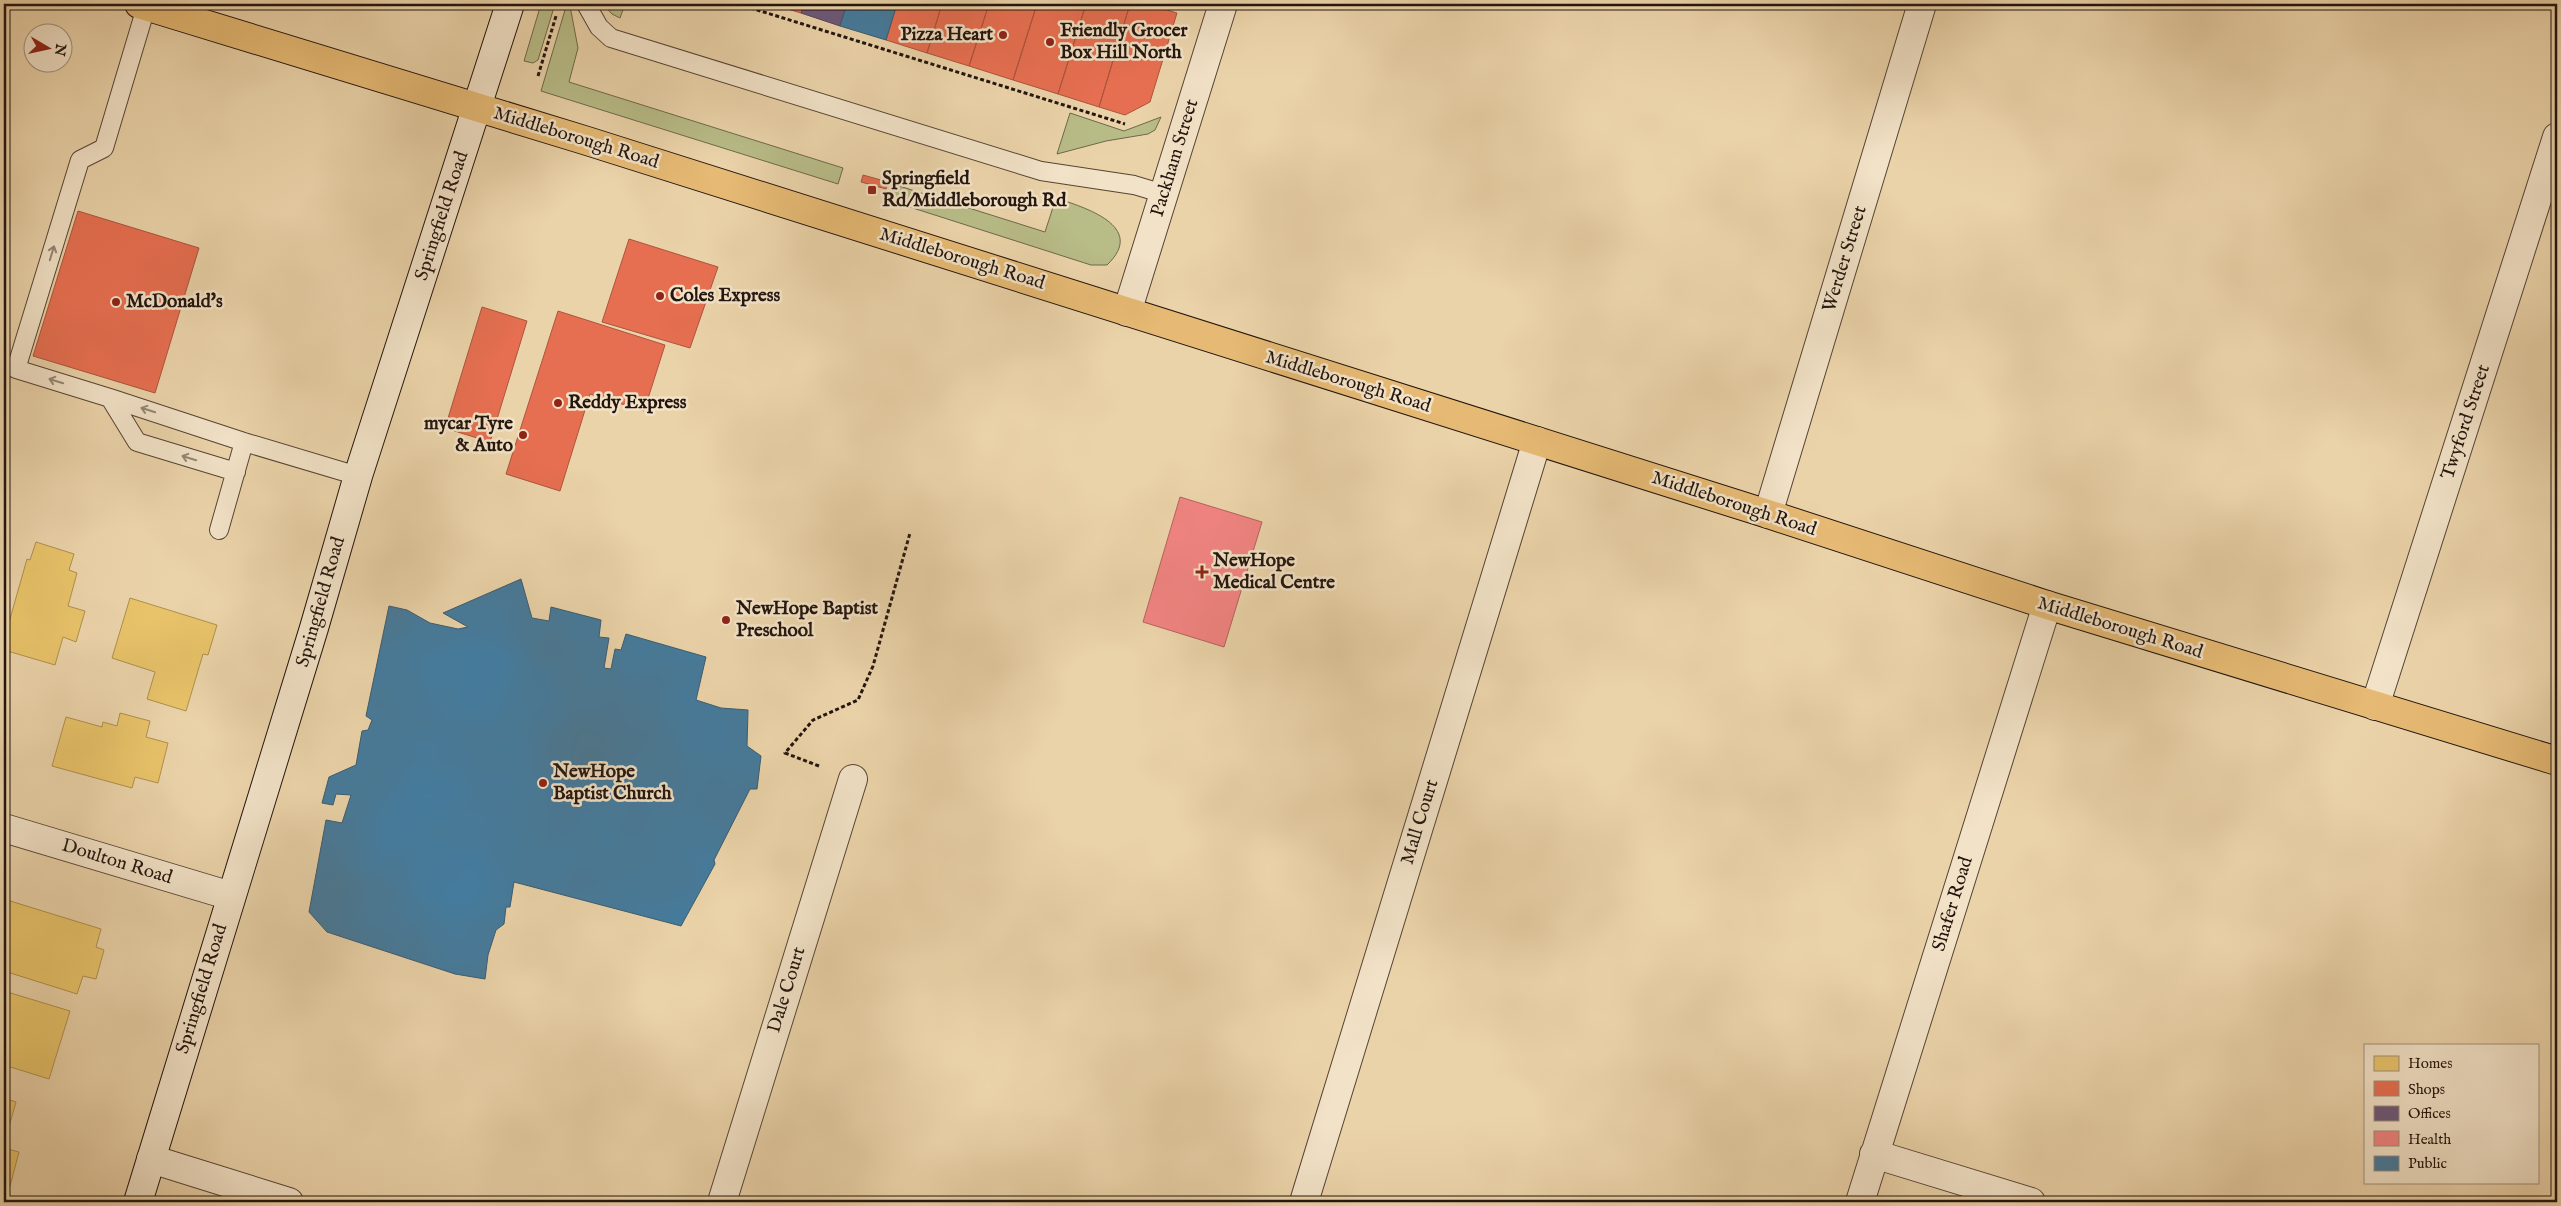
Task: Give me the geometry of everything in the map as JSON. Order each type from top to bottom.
[{"type":"main road","name":"Middleborough Road","points":[[144,4],[478,107],[1768,514],[2047,606],[2557,761]]},
{"type":"street","name":"Springfield Road","points":[[138,1202],[230,896],[314,628],[358,476],[510,4]]},
{"type":"street","name":"Packham Street","points":[[1127,312],[1223,4]]},
{"type":"street","name":"Werder Street","points":[[1768,514],[1922,4]]},
{"type":"street","name":"Twyford Street","points":[[2376,706],[2557,137]]},
{"type":"street","name":"Mall Court","points":[[1304,1202],[1537,441]]},
{"type":"street","name":"Shafer Road","points":[[1860,1202],[2047,606]]},
{"type":"street","name":"Dale Court","points":[[722,1202],[853,779]]},
{"type":"street","name":"Doulton Road","points":[[4,828],[230,896]]},
{"type":"street","points":[[1874,1154],[2031,1202]]},
{"type":"street","points":[[151,1159],[289,1202]]},
{"type":"lane","points":[[144,4],[104,148],[80,160],[16,369],[244,442],[358,476]]},
{"type":"lane","points":[[586,4],[599,27],[611,38],[1040,171],[1134,185],[1164,194]]},
{"type":"lane","points":[[110,398],[137,442],[236,472]]},
{"type":"lane","points":[[219,530],[244,442]]},
{"type":"path","points":[[738,4],[1125,124]]},
{"type":"path","points":[[538,76],[558,13]]},
{"type":"path","points":[[853,779],[785,753],[813,720],[858,700],[873,666],[910,533]]},
{"type":"green space","points":[[541,4],[555,4],[538,60],[533,63],[524,61]]},
{"type":"green space","points":[[603,4],[625,4],[620,18],[612,14]]},
{"type":"green space","points":[[570,6],[578,48],[569,82],[843,168],[838,184],[541,91],[565,10]]},
{"type":"green space","points":[[1070,113],[1124,131],[1161,117],[1155,130],[1148,134],[1106,141],[1057,154]]},
{"type":"green space","points":[[896,185],[1045,232],[1056,198],[1095,213],[1107,220],[1116,229],[1120,239],[1118,251],[1107,265],[1091,265],[891,201]]},
{"type":"building: Homes","points":[[36,542],[74,554],[69,570],[77,573],[68,606],[85,611],[76,642],[63,637],[55,665],[4,650],[4,640],[27,559],[30,560]]},
{"type":"building: Homes","points":[[130,598],[217,625],[208,655],[203,654],[186,711],[147,699],[155,672],[112,658]]},
{"type":"building: Homes","points":[[120,713],[150,721],[146,737],[168,743],[158,783],[135,777],[132,788],[52,766],[66,717],[102,727],[103,722],[117,726]]},
{"type":"building: Homes","points":[[7,900],[101,929],[96,947],[104,950],[96,979],[83,976],[77,994],[4,971],[4,911]]},
{"type":"building: Homes","points":[[4,991],[70,1011],[49,1079],[4,1065]]},
{"type":"building: Homes","points":[[4,1098],[16,1102],[4,1144]]},
{"type":"building: Homes","points":[[4,1148],[19,1152],[10,1186],[4,1185]]},
{"type":"building: Shops","points":[[771,4],[804,4],[801,13]]},
{"type":"building: Shops","points":[[897,4],[942,4],[927,53],[886,40]]},
{"type":"building: Shops","points":[[942,4],[989,4],[969,66],[927,53]]},
{"type":"building: Shops","name":"Pizza Heart","points":[[989,4],[1037,4],[1013,80],[969,66]]},
{"type":"building: Shops","name":"Friendly Grocer Box Hill North","points":[[1037,4],[1086,4],[1058,94],[1013,80]]},
{"type":"building: Shops","points":[[1086,4],[1130,4],[1099,107],[1058,94]]},
{"type":"building: Shops","points":[[1130,4],[1147,4],[1177,13],[1150,102],[1125,115],[1099,107]]},
{"type":"building: Shops","points":[[863,175],[888,182],[886,189],[861,182]]},
{"type":"building: Shops","name":"McDonald's","points":[[78,211],[199,248],[155,393],[33,356]]},
{"type":"building: Shops","points":[[629,239],[718,267],[690,348],[602,322]]},
{"type":"building: Shops","points":[[482,307],[527,321],[490,442],[445,428]]},
{"type":"building: Shops","name":"Reddy Express","points":[[558,311],[665,345],[644,411],[590,394],[560,491],[506,474]]},
{"type":"building: Offices","points":[[804,4],[847,4],[840,26],[801,13]]},
{"type":"building: Health","name":"NewHope Medical Centre","points":[[1180,497],[1262,522],[1224,647],[1143,622]]},
{"type":"building: Public","points":[[847,4],[897,4],[886,40],[840,26]]},
{"type":"building: Public","name":"NewHope Baptist Church","points":[[521,579],[532,618],[549,621],[551,607],[601,620],[599,637],[609,638],[604,668],[611,669],[615,649],[621,650],[626,634],[706,657],[696,700],[721,708],[748,710],[747,746],[761,756],[757,789],[750,789],[714,860],[715,864],[681,926],[514,882],[510,907],[506,907],[504,924],[496,930],[488,955],[485,979],[455,974],[327,932],[309,912],[326,820],[342,823],[351,795],[336,794],[333,805],[322,803],[329,777],[356,765],[362,731],[368,730],[372,720],[366,716],[389,606],[407,610],[430,623],[458,629],[468,627],[443,613]]},
{"type":"place","name":"Pizza Heart","points":[[1003,35]]},
{"type":"place","name":"Friendly Grocer Box Hill North","points":[[1050,42]]},
{"type":"place","name":"Springfield Rd/Middleborough Rd","points":[[872,190]]},
{"type":"place","name":"Coles Express","points":[[660,296]]},
{"type":"place","name":"McDonald's","points":[[116,302]]},
{"type":"place","name":"Reddy Express","points":[[558,403]]},
{"type":"place","name":"mycar Tyre & Auto","points":[[523,435]]},
{"type":"place","name":"NewHope Medical Centre","points":[[1202,572]]},
{"type":"place","name":"NewHope Baptist Preschool","points":[[726,620]]},
{"type":"place","name":"NewHope Baptist Church","points":[[543,783]]}]
